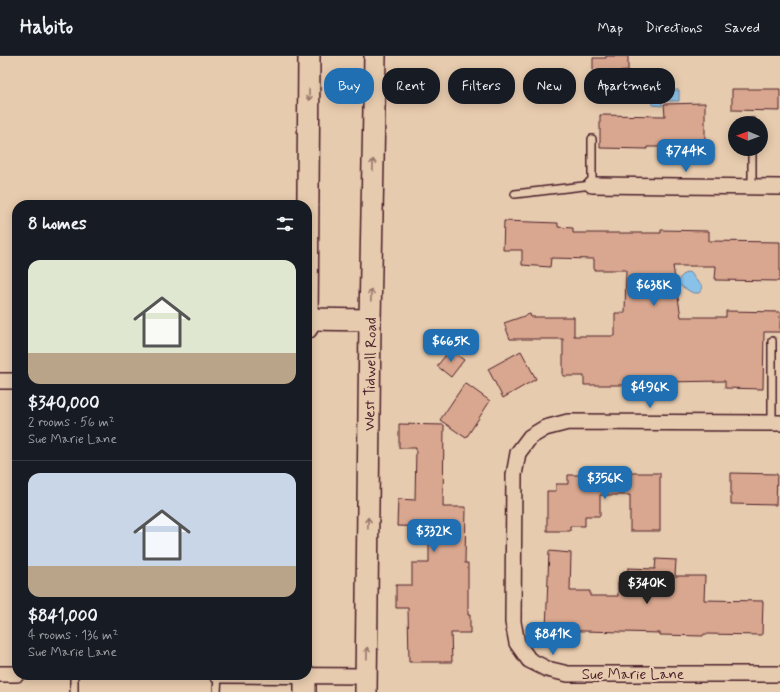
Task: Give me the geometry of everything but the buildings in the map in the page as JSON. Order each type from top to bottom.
[{"type":"main road","points":[[308,200],[309,56]]},
{"type":"main road","name":"West Tidwell Road","points":[[366,684],[370,320],[375,56]]},
{"type":"main road","points":[[312,319],[370,320]]},
{"type":"main road","points":[[305,680],[305,692]]},
{"type":"street","points":[[592,185],[780,187]]},
{"type":"street","points":[[0,381],[12,381]]},
{"type":"street","name":"Sue Marie Lane","points":[[776,423],[568,422],[545,428],[530,437],[518,453],[514,475],[513,622],[517,643],[529,660],[547,669],[568,674],[780,674]]},
{"type":"street","points":[[0,674],[12,674]]},
{"type":"street","points":[[312,676],[366,684]]},
{"type":"lane","points":[[515,194],[592,185],[592,139]]},
{"type":"lane","points":[[752,156],[752,187]]},
{"type":"lane","points":[[772,341],[776,423]]},
{"type":"lane","points":[[74,680],[74,692]]},
{"type":"lane","points":[[217,680],[217,692]]},
{"type":"water","points":[[675,90],[679,90],[679,101],[675,101]]},
{"type":"water","points":[[662,104],[662,106],[652,105]]},
{"type":"water","points":[[686,272],[691,273],[702,285],[703,287],[699,293],[693,293],[679,285],[678,280]]}]
